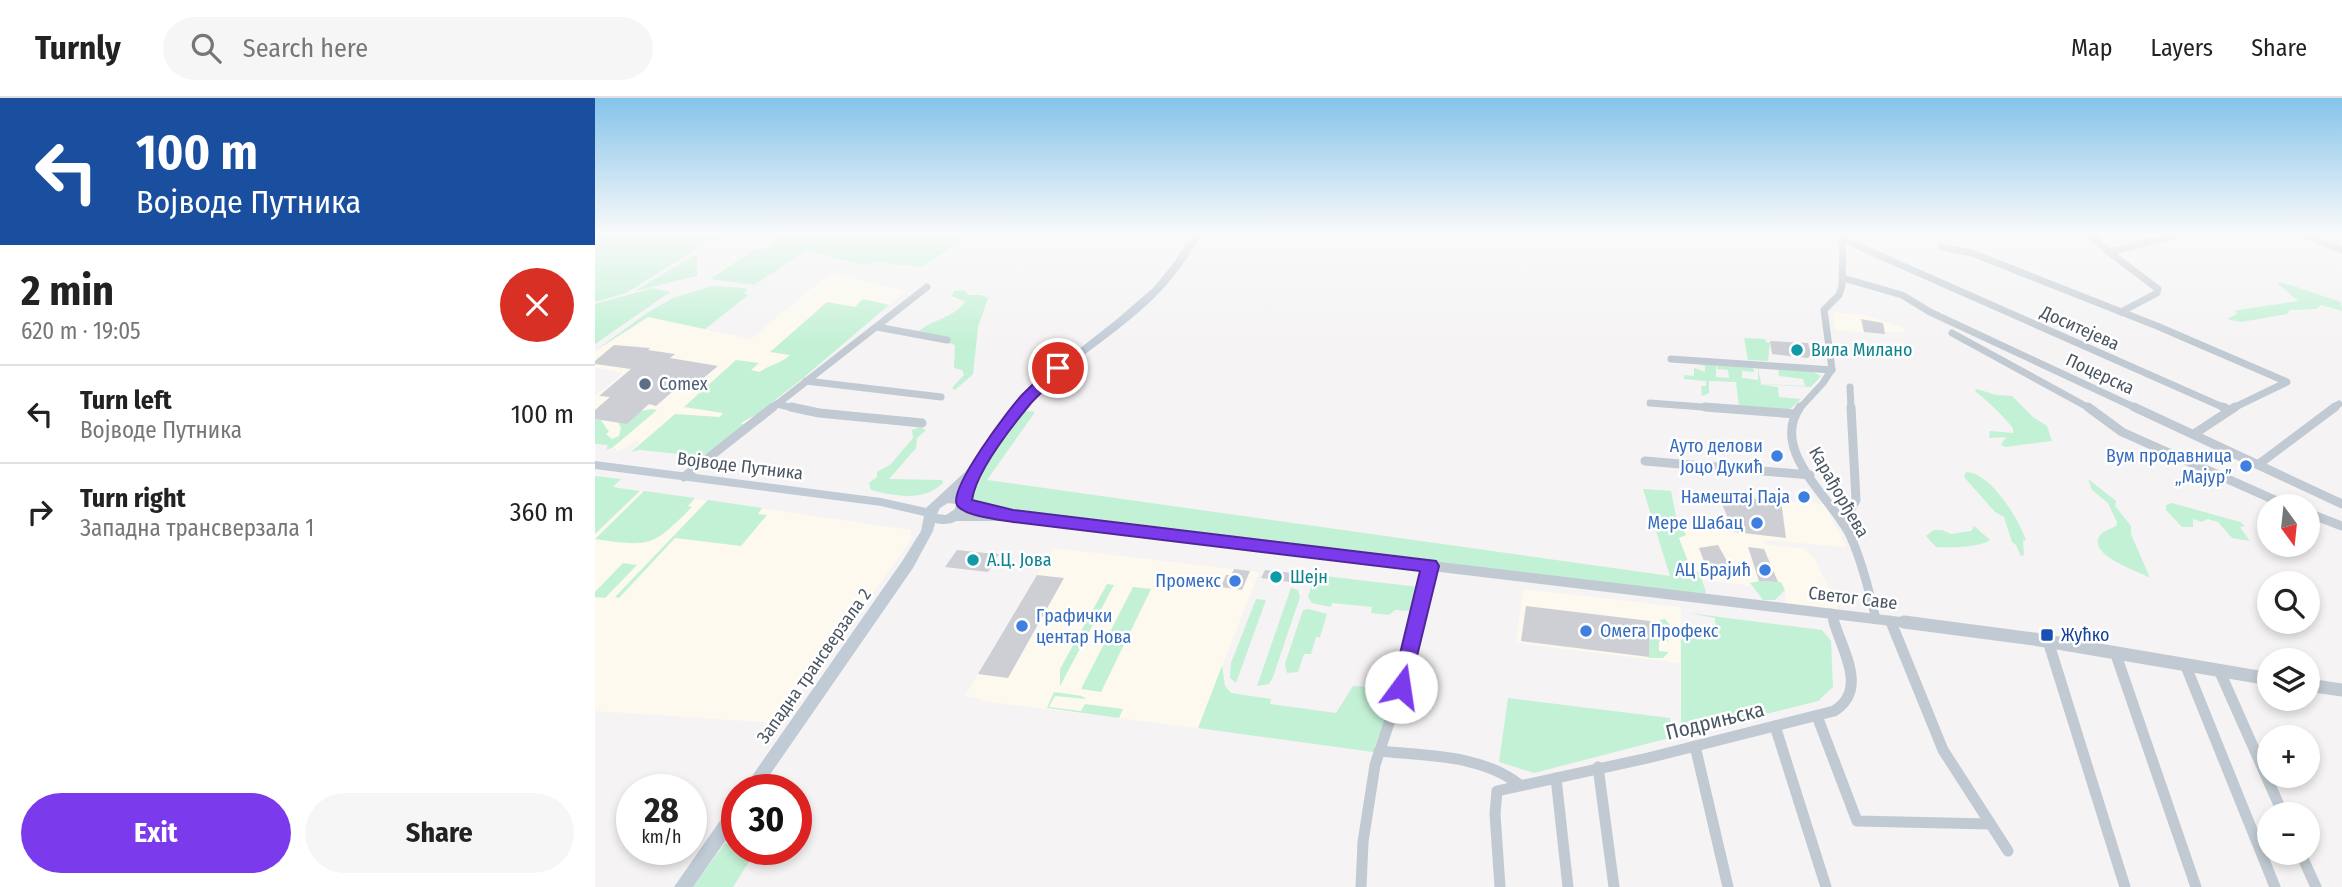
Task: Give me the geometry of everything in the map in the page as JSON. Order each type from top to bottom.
[{"type":"main road","points":[[982,459],[1027,399],[1058,368],[1149,298],[1173,271]]},
{"type":"main road","name":"Западна трансверзала 2","points":[[761,774],[908,564],[927,531],[934,505],[982,459]]},
{"type":"main road","name":"Западна трансверзала 2","points":[[908,564],[963,509],[966,488],[982,459]]},
{"type":"main road","name":"Војводе Путника","points":[[595,465],[881,502],[931,515],[938,520],[953,517]]},
{"type":"main road","name":"Војводе Путника","points":[[881,502],[957,498],[963,502]]},
{"type":"main road","points":[[683,887],[721,833]]},
{"type":"street","points":[[1650,403],[1796,414],[1832,370],[1824,310],[1839,295],[1843,271]]},
{"type":"street","name":"Доситејева","points":[[1919,271],[2229,410]]},
{"type":"street","points":[[2017,271],[2287,382],[2229,410],[2195,434]]},
{"type":"street","points":[[2122,312],[2157,293],[2158,289],[2134,271]]},
{"type":"street","name":"Поцерска","points":[[1843,278],[1911,299],[1946,319],[2342,504]]},
{"type":"street","points":[[684,477],[927,287]]},
{"type":"street","points":[[877,327],[947,340]]},
{"type":"street","points":[[1952,333],[2095,411],[2122,432],[2261,494]]},
{"type":"street","points":[[1671,359],[1832,370]]},
{"type":"street","points":[[806,381],[941,397]]},
{"type":"street","points":[[1843,523],[1856,500],[1850,387]]},
{"type":"street","points":[[776,404],[819,413],[922,423]]},
{"type":"street","points":[[2259,464],[2339,404]]},
{"type":"street","name":"Карађорђева","points":[[1796,414],[1790,428],[1791,436],[1810,475],[1843,523],[1860,562],[1876,619]]},
{"type":"street","points":[[1645,461],[1810,475]]},
{"type":"street","points":[[963,502],[978,510],[1013,516],[1430,566],[1401,687],[1379,751],[1365,830],[1361,887]]},
{"type":"street","points":[[953,517],[1013,516]]},
{"type":"street","points":[[2321,518],[2342,526]]},
{"type":"street","name":"Светог Саве","points":[[1430,566],[2047,641],[2257,677]]},
{"type":"street","name":"Подрињска","points":[[1500,887],[1495,814],[1497,791],[1834,712],[1847,703],[1853,692],[1853,683],[1831,613]]},
{"type":"street","points":[[1890,620],[1943,750],[2008,850]]},
{"type":"street","points":[[2047,641],[2125,887]]},
{"type":"street","points":[[2115,652],[2196,887]]},
{"type":"street","points":[[2185,664],[2276,887]]},
{"type":"street","points":[[2219,670],[2278,802]]},
{"type":"street","points":[[2320,687],[2342,690]]},
{"type":"street","points":[[1817,716],[1857,821],[1990,824]]},
{"type":"street","points":[[1775,726],[1826,887]]},
{"type":"street","points":[[1695,746],[1728,887]]},
{"type":"street","points":[[1379,751],[1483,764],[1502,770],[1520,785]]},
{"type":"street","points":[[1598,768],[1614,887]]},
{"type":"street","points":[[1556,778],[1568,887]]},
{"type":"street","points":[[2306,865],[2316,887]]},
{"type":"shaded area","points":[[830,273],[906,291],[802,379],[696,461],[697,456],[640,450],[631,452],[641,441],[635,441],[618,452],[615,448],[606,450],[608,445],[595,444],[595,396],[623,373],[595,368],[595,351],[648,317],[751,339]]},
{"type":"shaded area","points":[[1832,312],[1864,315],[1905,328],[1904,332],[1885,334],[1835,330]]},
{"type":"shaded area","points":[[613,487],[911,530],[911,540],[827,658],[776,723],[595,711],[595,505]]},
{"type":"shaded area","points":[[1718,495],[1824,504],[1847,547],[1763,540],[1766,545],[1803,548],[1814,557],[1841,614],[1787,608],[1785,590],[1671,576],[1653,523],[1733,532]]},
{"type":"shaded area","points":[[1053,548],[1259,572],[1198,728],[982,701],[983,699],[965,696]]},
{"type":"shaded area","points":[[1523,589],[1681,607],[1680,663],[1516,643]]},
{"type":"green space","points":[[595,271],[661,271],[626,293],[595,302]]},
{"type":"green space","points":[[669,271],[697,271],[697,276],[635,291]]},
{"type":"green space","points":[[722,271],[776,271],[754,285],[710,279]]},
{"type":"green space","points":[[2277,283],[2341,302],[2342,311],[2321,305],[2316,309],[2290,310],[2287,314],[2241,322],[2227,319],[2237,314],[2235,311],[2298,301]]},
{"type":"green space","points":[[712,286],[744,288],[748,290],[744,293],[748,295],[705,329],[648,317],[595,351],[647,313],[673,298]]},
{"type":"green space","points":[[653,288],[670,292],[595,344],[595,304]]},
{"type":"green space","points":[[964,290],[969,295],[988,298],[978,327],[973,374],[955,390],[952,388],[964,375],[962,370],[954,368],[955,345],[918,332],[961,307],[965,302],[952,296],[954,291]]},
{"type":"green space","points":[[863,299],[889,305],[802,379],[741,423],[744,425],[696,461],[697,456],[640,450],[631,452],[675,414],[720,417],[723,413],[684,407],[736,360],[759,363],[751,370],[760,372],[787,358],[790,355],[770,352],[827,302],[855,307]]},
{"type":"green space","points":[[1744,338],[1765,339],[1770,343],[1768,361],[1748,360]]},
{"type":"green space","points":[[1697,364],[1716,365],[1716,377],[1729,378],[1728,370],[1717,369],[1717,365],[1753,368],[1754,372],[1742,371],[1742,378],[1758,380],[1758,368],[1761,384],[1805,386],[1803,379],[1779,376],[1778,369],[1813,372],[1821,376],[1811,387],[1755,384],[1778,387],[1779,397],[1801,399],[1789,410],[1739,407],[1736,382],[1709,381],[1709,393],[1702,396],[1701,386],[1706,386],[1706,381],[1684,379],[1684,375],[1694,376],[1694,368],[1705,372],[1705,366]]},
{"type":"green space","points":[[1977,389],[1996,395],[2012,396],[2033,417],[2047,426],[2052,441],[2006,447],[2001,445],[2006,437],[1989,438],[1990,431],[2013,433],[2013,428],[1975,391]]},
{"type":"green space","points":[[657,410],[612,448],[606,450],[608,445],[595,444],[595,419],[601,420],[609,432],[606,434],[612,439],[619,436],[621,428],[618,422],[627,424],[641,411]]},
{"type":"green space","points":[[1021,412],[1035,412],[987,480],[1670,576],[1643,489],[1671,491],[1678,526],[1682,526],[1686,535],[1679,538],[1692,572],[1699,572],[1706,592],[1703,597],[980,508],[971,497],[975,477]]},
{"type":"green space","points":[[920,427],[926,430],[917,438],[916,448],[889,479],[942,480],[943,483],[927,493],[909,496],[871,490],[869,483],[877,477],[877,472],[890,465],[913,438],[912,430]]},
{"type":"green space","points":[[1966,472],[1985,480],[2010,509],[2026,540],[2023,541],[2024,555],[2021,556],[2012,542],[2004,517],[1995,512],[1964,477]]},
{"type":"green space","points":[[595,476],[621,479],[613,487],[640,491],[595,534]]},
{"type":"green space","points":[[2088,479],[2116,501],[2115,506],[2131,526],[2131,534],[2150,578],[2115,561],[2100,549],[2098,542],[2101,534],[2116,526],[2117,522],[2108,503],[2092,490]]},
{"type":"green space","points":[[644,491],[695,498],[688,506],[692,507],[679,520],[649,541],[628,543],[595,539]]},
{"type":"green space","points":[[708,500],[762,508],[758,514],[767,515],[741,546],[675,538],[619,598],[615,597]]},
{"type":"green space","points":[[2172,503],[2240,522],[2245,526],[2240,527],[2250,541],[2232,538],[2218,522],[2208,519],[2202,522],[2193,519],[2193,527],[2182,527],[2166,510],[2166,505]]},
{"type":"green space","points":[[1974,526],[1990,540],[1973,546],[1936,547],[1926,536],[1934,530],[1951,534],[1971,531]]},
{"type":"green space","points":[[623,563],[637,565],[605,598],[595,597],[595,592]]},
{"type":"green space","points":[[1324,576],[1419,587],[1414,612],[1410,616],[1411,611],[1395,610],[1389,615],[1371,613],[1372,607],[1332,603],[1331,607],[1312,603],[1308,597],[1314,578],[1322,579]]},
{"type":"green space","points":[[1781,582],[1785,590],[1775,600],[1763,600],[1750,583]]},
{"type":"green space","points":[[1107,584],[1114,585],[1060,686],[1060,669]]},
{"type":"green space","points":[[1133,587],[1151,589],[1101,692],[1081,689]]},
{"type":"green space","points":[[1291,588],[1298,590],[1300,597],[1273,677],[1269,684],[1257,686]]},
{"type":"green space","points":[[1256,599],[1266,600],[1236,683],[1230,678],[1231,663]]},
{"type":"green space","points":[[1303,610],[1327,614],[1320,637],[1316,637],[1311,654],[1304,654],[1298,672],[1287,673],[1285,664]]},
{"type":"green space","points":[[1689,613],[1822,630],[1831,641],[1833,687],[1818,701],[1681,735],[1681,630],[1686,628],[1689,634],[1716,636],[1715,618]]},
{"type":"green space","points":[[1665,619],[1669,624],[1668,642],[1659,641],[1659,651],[1669,652],[1663,658],[1649,658],[1650,621],[1660,623],[1660,620]]},
{"type":"green space","points":[[1222,666],[1225,686],[1231,693],[1271,699],[1270,704],[1336,713],[1353,686],[1396,688],[1373,752],[1198,728]]},
{"type":"green space","points":[[1054,692],[1086,699],[1055,696],[1049,707],[1081,711],[1085,704],[1123,709],[1119,718],[1047,708]]},
{"type":"green space","points":[[1508,698],[1670,718],[1673,737],[1534,773],[1499,762]]},
{"type":"green space","points":[[721,848],[721,865],[747,865],[733,887],[693,887]]},
{"type":"building","points":[[1861,319],[1883,323],[1885,334],[1864,332]]},
{"type":"building","name":"Вила Милано","points":[[1770,341],[1808,343],[1811,354],[1808,358],[1772,354]]},
{"type":"building","name":"Comex","points":[[614,345],[650,348],[648,350],[675,354],[670,358],[718,366],[701,380],[688,378],[656,406],[649,404],[627,424],[595,419],[595,410],[610,397],[599,396],[631,369],[595,364],[595,361]]},
{"type":"building","name":"Мере Шабац","points":[[1718,495],[1781,501],[1786,538],[1734,532]]},
{"type":"building","name":"АЦ Брајић","points":[[1718,545],[1728,563],[1732,562],[1735,569],[1729,570],[1732,576],[1715,572],[1706,566],[1699,548]]},
{"type":"building","name":"АЦ Брајић","points":[[1748,547],[1764,549],[1778,582],[1759,581]]},
{"type":"building","name":"А.Ц. Јова","points":[[957,550],[999,554],[988,572],[945,567]]},
{"type":"building","name":"Промекс","points":[[1234,569],[1250,571],[1242,590],[1221,587],[1226,575],[1231,575]]},
{"type":"building","name":"Шејн","points":[[1265,570],[1292,573],[1289,582],[1261,578]]},
{"type":"building","name":"Графички центар Нова","points":[[1037,575],[1064,578],[1008,678],[978,674]]},
{"type":"building","name":"Омега Профекс","points":[[1526,606],[1650,621],[1649,657],[1521,641]]},
{"type":"place","name":"Вила Милано","points":[[1797,350]]},
{"type":"place","name":"Comex","points":[[645,384]]},
{"type":"place","name":"Ауто делови Јоцо Дукић","points":[[1777,456]]},
{"type":"place","name":"Вум продавница „Мајур”","points":[[2246,466]]},
{"type":"place","name":"Намештај Паја","points":[[1804,497]]},
{"type":"place","name":"Мере Шабац","points":[[1757,523]]},
{"type":"place","name":"А.Ц. Јова","points":[[973,560]]},
{"type":"place","name":"АЦ Брајић","points":[[1765,570]]},
{"type":"place","name":"Шејн","points":[[1276,577]]},
{"type":"place","name":"Промекс","points":[[1235,581]]},
{"type":"place","name":"Графички центар Нова","points":[[1022,626]]},
{"type":"place","name":"Омега Профекс","points":[[1586,631]]},
{"type":"place","name":"Жућко","points":[[2047,635]]},
{"type":"route","points":[[1058,368],[1027,399],[982,459],[966,488],[962,500],[964,503],[978,510],[1013,516],[1430,566],[1401,687]]}]
